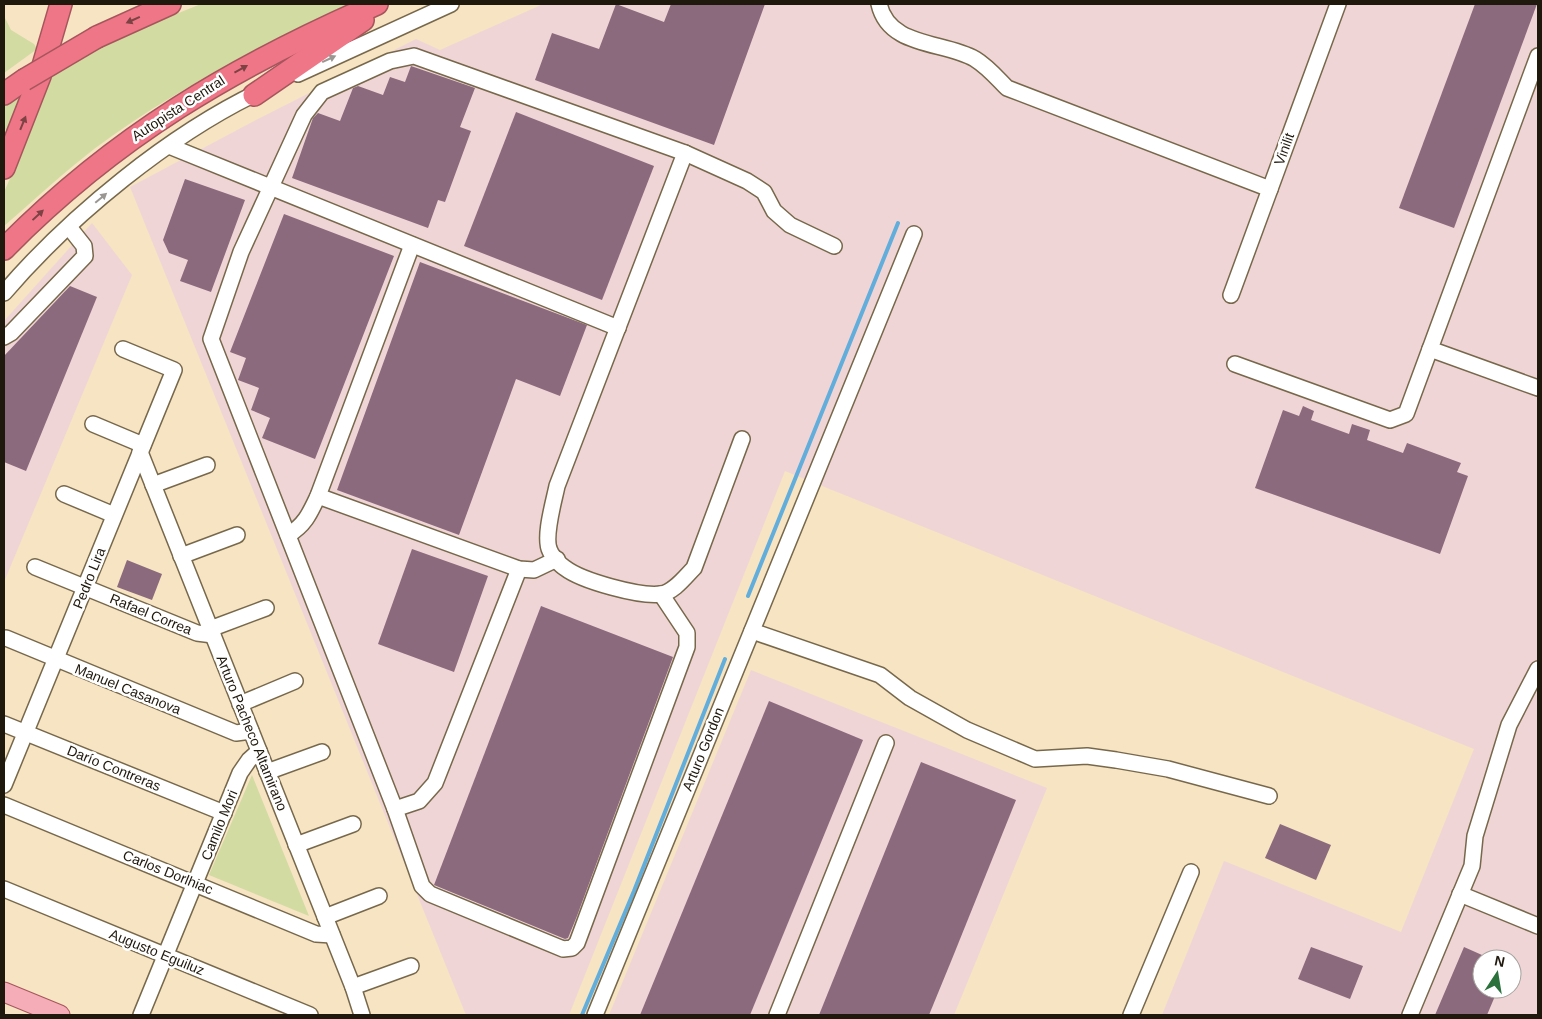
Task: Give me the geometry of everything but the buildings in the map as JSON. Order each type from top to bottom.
[{"type":"highway","points":[[4,168],[37,84],[61,4]]},
{"type":"highway","points":[[4,94],[97,37],[170,4]]},
{"type":"highway","name":"Autopista Central","points":[[4,249],[78,179],[167,113],[274,51],[377,4]]},
{"type":"highway","points":[[254,94],[354,27],[382,4]]},
{"type":"main road","points":[[6,993],[60,1015]]},
{"type":"street","points":[[4,293],[68,227],[116,186],[170,146],[254,94],[451,4]]},
{"type":"street","points":[[879,4],[887,23],[904,36],[974,58],[1007,88],[1270,189]]},
{"type":"street","name":"Vinilit","points":[[1230,295],[1338,4]]},
{"type":"street","points":[[662,594],[687,633],[688,647],[574,946],[563,949],[430,894],[422,886],[395,809],[210,339],[241,252],[304,115],[322,92],[390,61],[414,56],[685,153],[764,192],[774,211],[790,225],[834,246]]},
{"type":"street","points":[[1235,364],[1390,420],[1406,414],[1538,56]]},
{"type":"street","points":[[170,146],[618,328]]},
{"type":"street","points":[[685,153],[557,486],[549,522],[549,550],[564,568],[587,580],[630,591],[662,594],[679,584],[694,568],[742,439]]},
{"type":"street","points":[[4,338],[85,256],[84,246],[68,227]]},
{"type":"street","name":"Arturo Gordon","points":[[595,1015],[914,234]]},
{"type":"street","points":[[288,534],[299,528],[307,518],[318,496],[412,245]]},
{"type":"street","name":"Pedro Lira","points":[[4,785],[174,370],[123,349]]},
{"type":"street","points":[[1430,349],[1538,388]]},
{"type":"street","points":[[93,424],[141,449]]},
{"type":"street","name":"Arturo Pacheco Altamirano","points":[[141,449],[153,485],[353,987],[362,1015]]},
{"type":"street","points":[[153,485],[207,465]]},
{"type":"street","points":[[64,494],[114,515]]},
{"type":"street","points":[[318,496],[519,569],[534,570],[556,559]]},
{"type":"street","points":[[181,556],[237,535]]},
{"type":"street","name":"Rafael Correa","points":[[35,567],[197,633],[211,632]]},
{"type":"street","points":[[395,809],[418,800],[435,783],[519,569]]},
{"type":"street","points":[[211,632],[266,608]]},
{"type":"street","points":[[752,631],[880,675],[910,698],[967,730],[1035,760],[1087,756],[1116,760],[1168,769],[1269,796]]},
{"type":"street","name":"Manuel Casanova","points":[[6,638],[236,733],[251,731]]},
{"type":"street","points":[[1410,1015],[1472,866],[1475,836],[1508,725],[1538,669]]},
{"type":"street","points":[[240,704],[295,681]]},
{"type":"street","name":"Darío Contreras","points":[[4,724],[224,813]]},
{"type":"street","points":[[777,1015],[886,743]]},
{"type":"street","name":"Camilo Mori","points":[[141,1015],[244,766],[259,751]]},
{"type":"street","points":[[267,772],[322,752]]},
{"type":"street","name":"Carlos Dorlhiac","points":[[4,805],[316,934],[332,935]]},
{"type":"street","points":[[296,845],[352,824]]},
{"type":"street","points":[[1131,1015],[1191,872]]},
{"type":"street","name":"Augusto Eguiluz","points":[[4,889],[310,1015]]},
{"type":"street","points":[[1460,894],[1538,926]]},
{"type":"street","points":[[325,917],[379,896]]},
{"type":"street","points":[[353,987],[411,966]]},
{"type":"shaded area","points":[[543,4],[1538,4],[1538,1015],[1162,1015],[1224,861],[1401,932],[1474,749],[785,471],[569,1015],[466,1015],[130,187],[256,120],[416,39],[440,50]]},
{"type":"shaded area","points":[[92,223],[132,275],[4,582],[4,321]]},
{"type":"shaded area","points":[[751,670],[1047,788],[954,1015],[609,1015]]},
{"type":"green space","points":[[201,4],[349,4],[218,70],[155,108],[94,149],[4,226],[4,192],[21,154],[48,79],[94,51],[129,33]]},
{"type":"green space","points":[[4,16],[11,30],[34,44],[37,49],[4,73]]},
{"type":"green space","points":[[24,92],[13,128],[4,130],[4,106]]},
{"type":"green space","points":[[252,775],[309,916],[209,875]]},
{"type":"waterway","points":[[748,596],[898,223]]},
{"type":"waterway","points":[[582,1015],[634,891],[725,659]]}]
